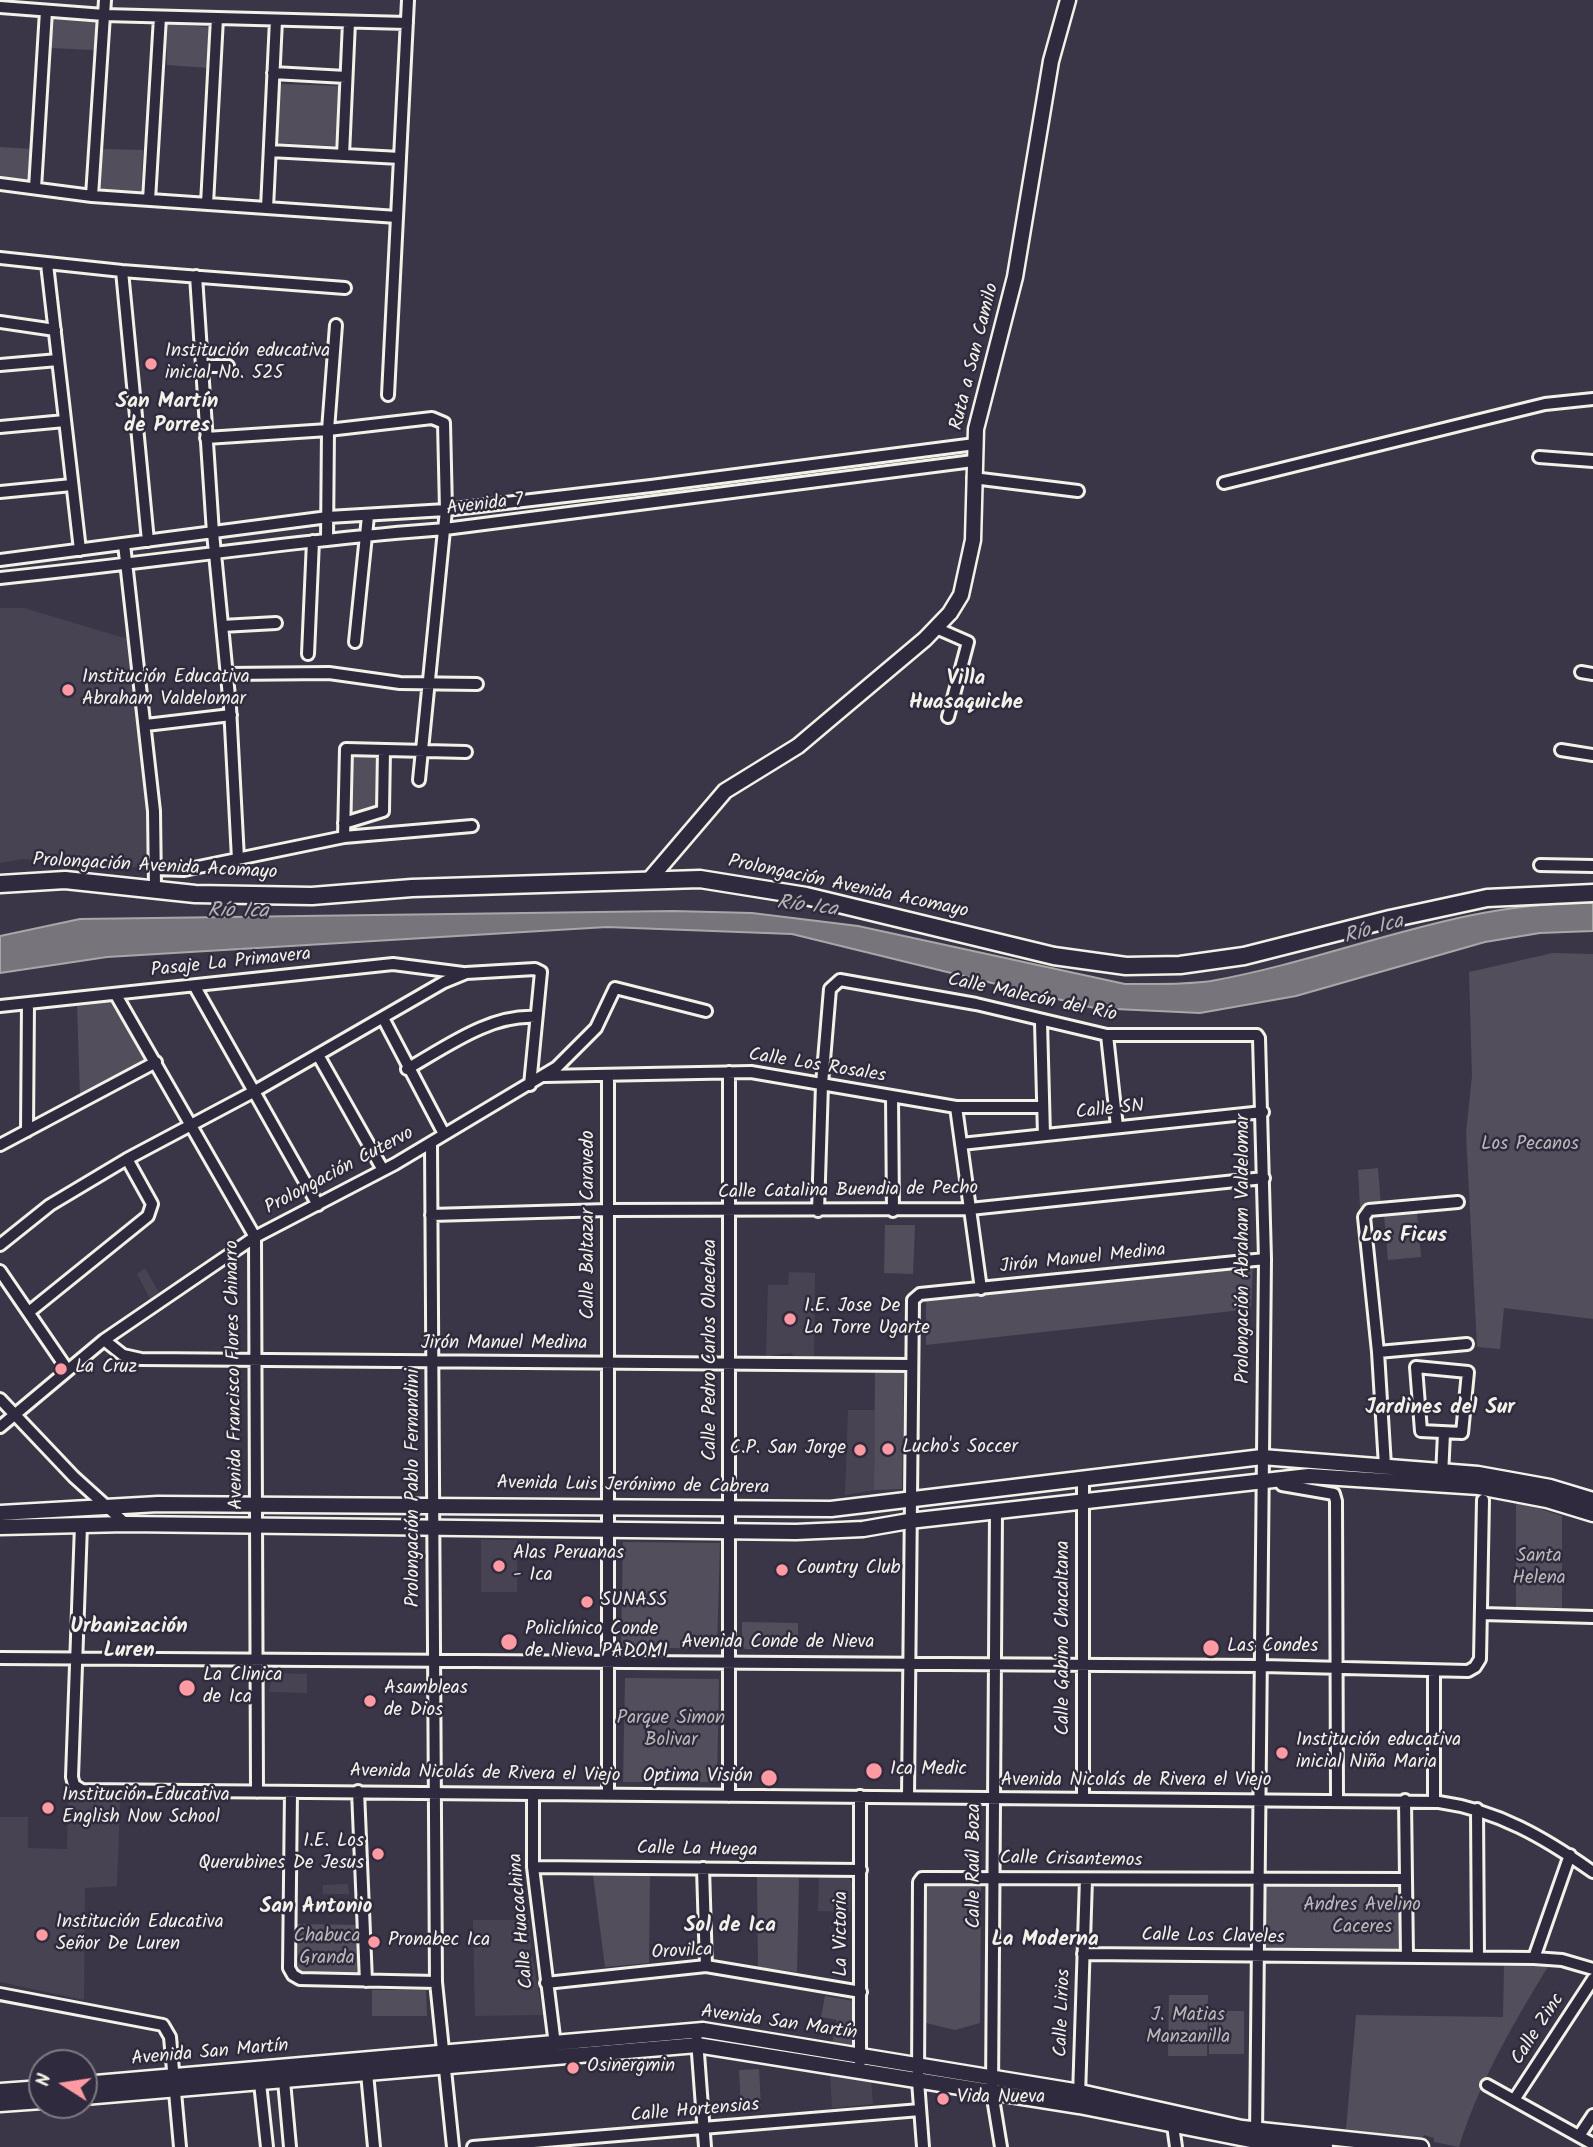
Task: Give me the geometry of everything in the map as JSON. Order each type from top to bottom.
[{"type":"main road","name":"Prolongación Avenida Acomayo","points":[[0,884],[65,880],[155,887],[195,894],[312,896],[412,888],[700,879],[760,887],[1054,956],[1126,966],[1180,965],[1244,956],[1477,900],[1593,893]]},
{"type":"street","points":[[92,196],[105,0]]},
{"type":"street","points":[[388,395],[408,0]]},
{"type":"street","name":"Ruta a San Camilo","points":[[649,880],[726,791],[807,739],[936,628],[950,613],[966,583],[975,527],[975,444],[1015,277],[1051,61],[1068,0]]},
{"type":"street","points":[[0,7],[104,15],[407,23]]},
{"type":"street","points":[[36,188],[46,11]]},
{"type":"street","points":[[149,200],[160,17]]},
{"type":"street","points":[[207,204],[218,18]]},
{"type":"street","points":[[267,208],[276,20]]},
{"type":"street","points":[[343,155],[349,22]]},
{"type":"street","points":[[273,73],[346,77]]},
{"type":"street","points":[[270,151],[400,158]]},
{"type":"street","points":[[0,184],[92,196],[397,218]]},
{"type":"street","points":[[0,258],[122,271],[345,288]]},
{"type":"street","points":[[47,264],[80,550]]},
{"type":"street","points":[[122,271],[148,541]]},
{"type":"street","points":[[196,276],[213,533],[231,715],[238,859]]},
{"type":"street","points":[[0,322],[55,330]]},
{"type":"street","points":[[327,539],[328,430],[336,325]]},
{"type":"street","points":[[0,365],[58,360]]},
{"type":"street","points":[[202,366],[228,366]]},
{"type":"street","points":[[1224,483],[1545,404],[1593,399]]},
{"type":"street","points":[[206,438],[439,419],[444,423],[446,510],[419,780]]},
{"type":"street","points":[[0,427],[65,421]]},
{"type":"street","name":"Avenida 7","points":[[0,560],[328,517],[446,510],[975,444]]},
{"type":"street","points":[[1539,457],[1593,461]]},
{"type":"street","name":"Avenida 7","points":[[0,578],[369,534],[444,529],[973,461]]},
{"type":"street","points":[[973,478],[1077,491]]},
{"type":"street","points":[[0,492],[72,485]]},
{"type":"street","points":[[355,642],[369,516]]},
{"type":"street","points":[[308,654],[313,541]]},
{"type":"street","points":[[124,544],[146,725],[155,887]]},
{"type":"street","points":[[222,626],[276,623]]},
{"type":"street","points":[[936,628],[968,642],[948,717]]},
{"type":"street","points":[[1580,672],[1593,674]]},
{"type":"street","points":[[227,674],[329,673],[428,683],[477,684]]},
{"type":"street","points":[[146,725],[231,715]]},
{"type":"street","points":[[344,837],[346,749],[466,752]]},
{"type":"street","points":[[344,823],[383,811],[384,750]]},
{"type":"street","points":[[1561,750],[1593,755]]},
{"type":"street","points":[[156,869],[184,870],[344,837],[472,826]]},
{"type":"street","points":[[1540,865],[1593,866]]},
{"type":"street","name":"Pasaje La Primavera","points":[[0,1006],[393,964],[466,973],[540,970],[536,1017]]},
{"type":"street","points":[[0,1245],[50,1205],[127,1159],[466,973]]},
{"type":"street","name":"Calle Malecón del Río","points":[[822,1084],[830,989],[845,979],[976,1004],[1041,1022],[1107,1035],[1257,1035],[1259,1041]]},
{"type":"street","points":[[195,987],[318,1205]]},
{"type":"street","name":"Prolongación Cutervo","points":[[0,1427],[104,1340],[255,1237],[383,1170],[544,1076],[579,1049],[596,1028],[613,989],[622,988],[706,1011]]},
{"type":"street","name":"Avenida Francisco Flores Chinarro","points":[[116,995],[193,1124],[255,1237],[257,1791]]},
{"type":"street","points":[[27,1131],[28,1003]]},
{"type":"street","points":[[407,1069],[486,1026],[523,1016],[536,1017],[530,1085]]},
{"type":"street","points":[[383,1018],[407,1069],[444,1134]]},
{"type":"street","points":[[1041,1022],[1044,1135]]},
{"type":"street","points":[[1107,1035],[1117,1128]]},
{"type":"street","name":"Prolongación Abraham Valdelomar","points":[[1256,2139],[1265,1259],[1264,1112],[1259,1041]]},
{"type":"street","points":[[318,1055],[383,1170]]},
{"type":"street","points":[[0,1145],[156,1062]]},
{"type":"street","name":"Calle Pedro Carlos Olaechea","points":[[729,1072],[729,1796]]},
{"type":"street","name":"Calle Los Rosales","points":[[544,1076],[751,1072],[956,1107],[1043,1107]]},
{"type":"street","name":"Calle Baltazar Caravedo","points":[[608,1076],[608,1794]]},
{"type":"street","points":[[818,1211],[822,1084]]},
{"type":"street","points":[[892,1097],[893,1211]]},
{"type":"street","points":[[956,1107],[981,1289]]},
{"type":"street","name":"Calle SN","points":[[961,1144],[1264,1112]]},
{"type":"street","name":"Prolongación Pablo Fernandini","points":[[431,1143],[436,1982],[453,2147]]},
{"type":"street","points":[[29,1312],[148,1216],[152,1203],[127,1159]]},
{"type":"street","name":"Calle Catalina Buendia de Pecho","points":[[431,1215],[608,1210],[729,1212],[970,1209],[1264,1178]]},
{"type":"street","points":[[1385,1466],[1378,1352],[1364,1217],[1369,1210],[1458,1202]]},
{"type":"street","name":"Jirón Manuel Medina","points":[[104,1340],[132,1359],[910,1365],[910,1305],[920,1294],[1265,1259]]},
{"type":"street","points":[[0,1271],[67,1369]]},
{"type":"street","points":[[1378,1352],[1467,1344]]},
{"type":"street","points":[[908,1796],[910,1365]]},
{"type":"street","points":[[1416,1367],[1468,1372],[1462,1433],[1444,1433],[1421,1431],[1416,1367]]},
{"type":"street","points":[[0,1399],[126,1524]]},
{"type":"street","points":[[1442,1477],[1444,1433]]},
{"type":"street","name":"Avenida Luis Jerónimo de Cabrera","points":[[0,1513],[106,1507],[256,1505],[831,1509],[1262,1457],[1385,1466],[1442,1477]]},
{"type":"street","points":[[0,1527],[126,1524],[729,1531],[863,1529],[909,1521],[1083,1503],[1262,1479],[1309,1476],[1442,1477],[1550,1487],[1593,1500]]},
{"type":"street","points":[[1442,1477],[1547,1500],[1593,1514]]},
{"type":"street","points":[[1277,1478],[1282,1485],[1334,1494],[1336,1501],[1337,1800]]},
{"type":"street","name":"Calle Gabino Chacaltana","points":[[1083,1479],[1083,1797]]},
{"type":"street","points":[[1483,1500],[1482,1614],[1593,1617]]},
{"type":"street","name":"Calle Raúl Boza","points":[[996,1513],[993,2085],[1000,2147]]},
{"type":"street","points":[[77,1658],[81,1525]]},
{"type":"street","name":"Avenida Conde de Nieva","points":[[0,1658],[729,1661],[1472,1670],[1480,1659],[1482,1614]]},
{"type":"street","name":"Avenida Nicolás de Rivera el Viejo","points":[[77,1658],[72,1777],[74,1785],[86,1791],[434,1791],[994,1799],[1083,1797],[1434,1801],[1478,1809],[1535,1833],[1593,1872]]},
{"type":"street","points":[[1434,1671],[1434,1801]]},
{"type":"street","points":[[358,1791],[366,1980]]},
{"type":"street","points":[[291,1792],[290,1972],[300,1979],[436,1982]]},
{"type":"street","name":"Calle Huacachina","points":[[533,1794],[533,1867],[555,2045]]},
{"type":"street","name":"La Victoria","points":[[860,1796],[860,2071]]},
{"type":"street","points":[[1405,1801],[1407,1956]]},
{"type":"street","points":[[1478,1809],[1478,1957]]},
{"type":"street","points":[[1534,1958],[1570,1855]]},
{"type":"street","name":"Calle La Huega","points":[[533,1867],[861,1870]]},
{"type":"street","points":[[703,1868],[706,1966]]},
{"type":"street","name":"Calle Crisantemos","points":[[919,2064],[919,1882],[922,1878],[1406,1879]]},
{"type":"street","name":"Calle Lirios","points":[[1079,2099],[1086,1879]]},
{"type":"street","name":"Calle Los Claveles","points":[[1083,1954],[1534,1958],[1562,1959],[1593,1969]]},
{"type":"street","name":"Orovilca","points":[[546,1983],[706,1966],[861,1992]]},
{"type":"street","name":"Calle Zinc","points":[[1514,2100],[1593,1979]]},
{"type":"street","points":[[0,1994],[163,2025],[169,2032],[180,2147]]},
{"type":"street","points":[[697,2038],[705,2147]]},
{"type":"street","name":"Avenida San Martín","points":[[98,2084],[260,2083],[368,2073],[555,2045],[697,2038],[919,2064],[993,2085]]},
{"type":"street","name":"Avenida San Martín","points":[[98,2095],[174,2083],[697,2038],[918,2081],[993,2085],[1079,2099],[1256,2139],[1325,2147]]},
{"type":"street","points":[[919,2064],[923,2147]]},
{"type":"street","points":[[368,2073],[374,2147]]},
{"type":"street","points":[[284,2081],[290,2147]]},
{"type":"street","points":[[260,2083],[267,2147]]},
{"type":"street","points":[[1486,2085],[1593,2144]]},
{"type":"street","points":[[0,2091],[28,2089]]},
{"type":"street","points":[[0,2105],[28,2102]]},
{"type":"street","name":"Calle Hortensias","points":[[473,2147],[920,2110]]},
{"type":"street","points":[[1579,2136],[1593,2115]]},
{"type":"street","points":[[1172,2118],[1175,2147]]},
{"type":"street","name":"Avenida San Martín","points":[[1256,2139],[1421,2147]]},
{"type":"shaded area","name":"Institución Educativa Abraham Valdelomar","points":[[0,608],[24,608],[131,640],[147,807],[148,868],[22,859],[0,863]]},
{"type":"shaded area","name":"Río Ica","points":[[1593,903],[1593,931],[1540,933],[1485,942],[1296,996],[1200,1013],[1094,1008],[792,934],[607,927],[107,957],[0,973],[0,936],[80,919],[673,911],[752,913],[858,926],[1125,984],[1179,984],[1211,981],[1259,971],[1448,920],[1544,905]]},
{"type":"shaded area","points":[[145,1268],[159,1293],[150,1299],[137,1274]]},
{"type":"shaded area","name":"I.E. Jose De La Torre Ugarte","points":[[789,1272],[815,1273],[814,1357],[794,1356],[791,1353],[766,1356],[768,1285],[788,1285]]},
{"type":"shaded area","name":"C.P. San Jorge","points":[[848,1410],[875,1410],[874,1490],[845,1495]]},
{"type":"shaded area","name":"Alas Peruanas - Ica","points":[[481,1540],[517,1540],[517,1592],[481,1592]]},
{"type":"shaded area","points":[[272,1673],[307,1674],[307,1693],[269,1692]]},
{"type":"shaded area","points":[[68,1800],[120,1801],[117,1886],[85,1888],[84,2000],[0,1982],[0,1817],[28,1817],[28,1848],[67,1849]]},
{"type":"shaded area","points":[[819,1877],[848,1878],[852,1882],[851,1912],[818,1911]]},
{"type":"shaded area","points":[[348,1884],[349,1894],[323,1894],[323,1885]]},
{"type":"shaded area","points":[[473,1920],[529,1920],[531,1948],[528,1952],[532,1956],[543,2015],[475,2016]]},
{"type":"shaded area","points":[[830,2072],[871,2080],[873,2104],[832,2108]]},
{"type":"green space","points":[[53,16],[97,19],[95,50],[50,48]]},
{"type":"green space","points":[[166,24],[208,27],[209,68],[167,65]]},
{"type":"green space","points":[[279,84],[341,86],[335,146],[278,143]]},
{"type":"green space","points":[[0,147],[32,149],[31,182],[0,179]]},
{"type":"green space","points":[[102,149],[143,150],[141,195],[98,191]]},
{"type":"green space","points":[[379,756],[378,807],[348,816],[351,757]]},
{"type":"green space","name":"Los Pecanos","points":[[1553,953],[1593,954],[1593,1319],[1504,1308],[1500,1349],[1477,1347],[1466,1133],[1472,1076],[1469,972]]},
{"type":"green space","points":[[111,1000],[144,1060],[80,1096],[77,1004]]},
{"type":"green space","points":[[1378,1168],[1381,1206],[1360,1207],[1358,1170]]},
{"type":"green space","points":[[1417,1212],[1421,1257],[1388,1260],[1384,1215]]},
{"type":"green space","points":[[885,1225],[915,1225],[913,1274],[884,1273]]},
{"type":"green space","points":[[1253,1266],[1251,1309],[926,1345],[926,1301]]},
{"type":"green space","name":"Lucho's Soccer","points":[[875,1371],[904,1372],[902,1489],[874,1490]]},
{"type":"green space","name":"Santa Helena","points":[[1516,1501],[1562,1516],[1562,1608],[1516,1607]]},
{"type":"green space","points":[[623,1542],[720,1543],[717,1649],[621,1647]]},
{"type":"green space","points":[[742,1622],[798,1623],[798,1649],[745,1649],[742,1645]]},
{"type":"green space","name":"Parque Simon Bolivar","points":[[625,1678],[719,1679],[717,1782],[623,1782]]},
{"type":"green space","points":[[593,1875],[650,1876],[649,1963],[605,1967]]},
{"type":"green space","points":[[757,1877],[799,1878],[797,1972],[758,1967]]},
{"type":"green space","points":[[925,1885],[981,1885],[980,2023],[955,2030],[926,2023]]},
{"type":"green space","name":"Andres Avelino Caceres","points":[[1399,1885],[1399,1949],[1264,1952],[1266,1886]]},
{"type":"green space","name":"Chabuca Granda","points":[[297,1924],[357,1925],[359,1974],[297,1973]]},
{"type":"green space","points":[[1549,1965],[1510,2030],[1487,2076],[1459,2147],[1434,2142],[1434,2138],[1424,2135],[1422,2138],[1346,2129],[1356,2015],[1503,2017],[1504,1966]]},
{"type":"green space","points":[[372,1990],[426,1990],[427,2016],[372,2016]]},
{"type":"green space","name":"J. Matias Manzanilla","points":[[1169,1995],[1208,1995],[1207,2056],[1168,2056]]},
{"type":"green space","points":[[825,1996],[854,2001],[855,2044],[851,2047],[832,2044],[837,2020],[821,2017]]},
{"type":"green space","name":"J. Matias Manzanilla","points":[[1209,2011],[1244,2011],[1244,2054],[1209,2054]]},
{"type":"green space","points":[[759,2069],[761,2107],[741,2108],[739,2070]]},
{"type":"place","name":"Institución educativa inicial No. 525","points":[[151,364]]},
{"type":"place","name":"Institución Educativa Abraham Valdelomar","points":[[68,690]]},
{"type":"place","name":"I.E. Jose De La Torre Ugarte","points":[[790,1319]]},
{"type":"place","name":"La Cruz","points":[[61,1369]]},
{"type":"place","name":"Lucho's Soccer","points":[[888,1449]]},
{"type":"place","name":"C.P. San Jorge","points":[[860,1450]]},
{"type":"place","name":"Alas Peruanas - Ica","points":[[499,1566]]},
{"type":"place","name":"Country Club","points":[[782,1570]]},
{"type":"place","name":"SUNASS","points":[[587,1602]]},
{"type":"place","name":"Policlínico Conde de Nieva PADOMI","points":[[509,1642]]},
{"type":"place","name":"Las Condes","points":[[1211,1648]]},
{"type":"place","name":"La Clinica de Ica","points":[[187,1688]]},
{"type":"place","name":"Asambleas de Dios","points":[[370,1701]]},
{"type":"place","name":"Institución educativa inicial Niña Maria","points":[[1282,1753]]},
{"type":"place","name":"Ica Medic","points":[[874,1771]]},
{"type":"place","name":"Optima Visión","points":[[769,1778]]},
{"type":"place","name":"Institución Educativa English Now School","points":[[48,1808]]},
{"type":"place","name":"I.E. Los Querubines De Jesus","points":[[378,1854]]},
{"type":"place","name":"Institución Educativa Señor De Luren","points":[[42,1935]]},
{"type":"place","name":"Pronabec Ica","points":[[374,1942]]},
{"type":"place","name":"Osinergmin","points":[[573,2068]]},
{"type":"place","name":"Vida Nueva","points":[[943,2099]]},
{"type":"district","name":"San Martín de Porres","points":[[167,415]]},
{"type":"district","name":"Villa Huasaquiche","points":[[966,692]]},
{"type":"district","name":"Los Ficus","points":[[1404,1237]]},
{"type":"district","name":"Jardines del Sur","points":[[1440,1409]]},
{"type":"district","name":"Urbanización Luren","points":[[129,1640]]},
{"type":"district","name":"San Antonio","points":[[316,1908]]},
{"type":"district","name":"Sol de Ica","points":[[730,1927]]},
{"type":"district","name":"La Moderna","points":[[1045,1941]]}]
